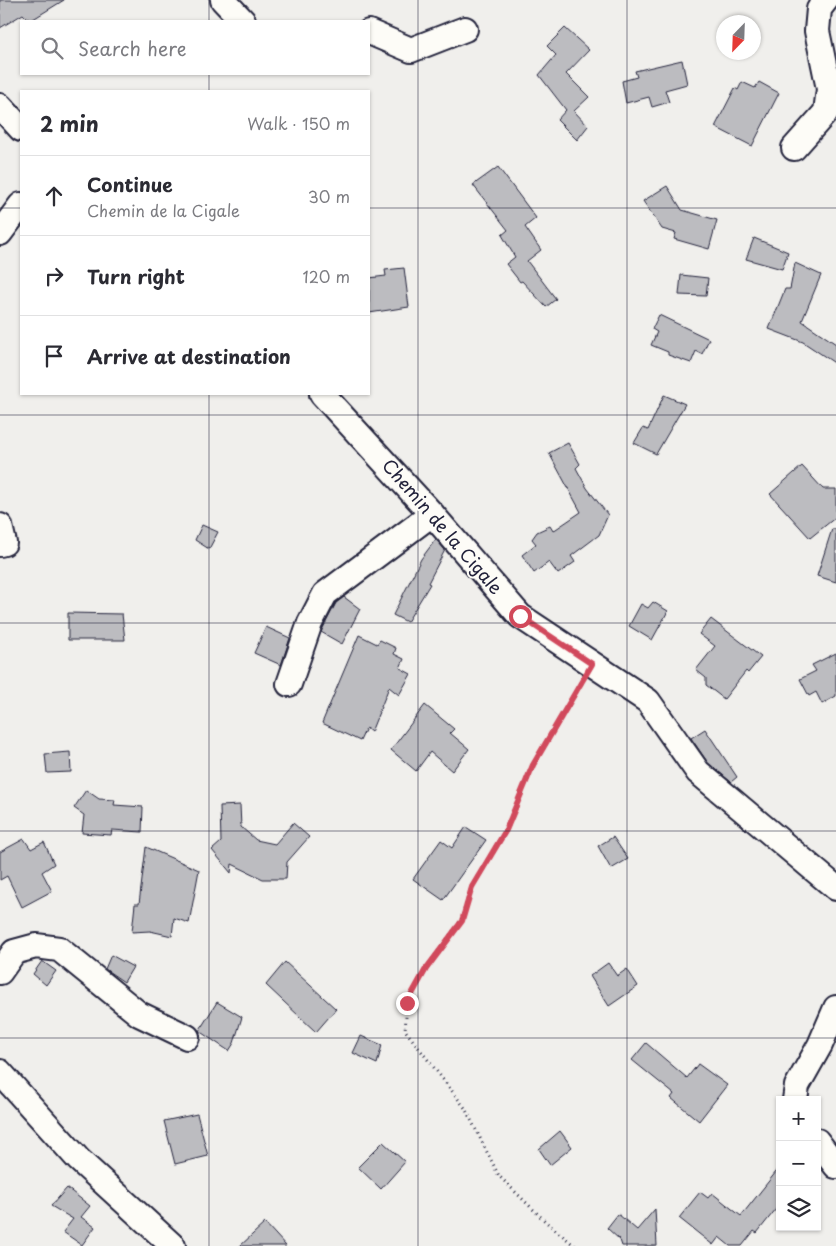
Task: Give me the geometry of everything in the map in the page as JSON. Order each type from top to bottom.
[{"type":"street","points":[[224,0],[242,20]]},
{"type":"street","points":[[794,148],[826,112],[828,89],[817,31],[819,9],[826,0]]},
{"type":"street","points":[[370,32],[411,50],[465,29]]},
{"type":"street","points":[[0,106],[20,128]]},
{"type":"street","points":[[0,233],[20,206]]},
{"type":"street","name":"Chemin de la Cigale","points":[[323,395],[432,514],[520,616],[648,701],[698,772],[836,888]]},
{"type":"street","points":[[289,684],[310,623],[325,594],[432,514]]},
{"type":"street","points":[[0,526],[4,543],[0,544]]},
{"type":"street","points":[[0,972],[14,952],[36,946],[59,949],[139,1014],[187,1038]]},
{"type":"street","points":[[795,1096],[797,1086],[820,1045],[836,1008]]},
{"type":"street","points":[[0,1072],[79,1160],[173,1246]]},
{"type":"street","points":[[821,1146],[836,1166]]},
{"type":"path","points":[[575,1246],[546,1222],[498,1176],[465,1108],[405,1030],[407,1003],[426,969],[462,921],[472,887],[506,830],[533,765],[592,664]]},
{"type":"building","points":[[0,0],[64,0],[32,20],[23,14],[0,28]]},
{"type":"building","points":[[565,28],[589,50],[566,74],[589,97],[574,111],[588,126],[577,140],[557,120],[566,110],[539,75],[556,55],[547,46]]},
{"type":"building","points":[[682,60],[687,84],[665,90],[669,102],[652,107],[649,97],[626,103],[622,81],[637,77],[635,71]]},
{"type":"building","points":[[742,82],[755,88],[759,82],[779,93],[752,146],[715,127],[735,88],[738,90]]},
{"type":"building","points":[[498,167],[536,218],[525,227],[541,250],[527,261],[556,299],[546,307],[522,281],[520,282],[506,264],[515,257],[502,235],[508,230],[473,185]]},
{"type":"building","points":[[667,186],[682,210],[717,220],[709,249],[674,239],[676,233],[662,229],[643,201]]},
{"type":"building","points":[[754,238],[788,252],[782,269],[746,259]]},
{"type":"building","points":[[795,263],[821,275],[802,321],[836,344],[836,364],[803,342],[769,329],[785,289],[790,289]]},
{"type":"building","points":[[404,268],[409,307],[370,313],[370,278],[386,276],[385,270]]},
{"type":"building","points":[[681,275],[708,278],[706,296],[679,295]]},
{"type":"building","points":[[659,315],[709,339],[702,354],[696,351],[691,363],[668,355],[668,352],[651,345],[657,332],[652,329]]},
{"type":"building","points":[[664,395],[685,404],[656,454],[634,443],[643,428],[648,430]]},
{"type":"building","points":[[568,443],[580,464],[576,468],[587,488],[608,515],[599,535],[571,556],[575,562],[558,574],[549,562],[534,573],[522,555],[536,544],[532,539],[537,532],[550,526],[553,531],[581,512],[549,453]]},
{"type":"building","points":[[802,466],[823,489],[836,489],[836,517],[810,538],[770,494]]},
{"type":"building","points":[[202,525],[218,532],[209,549],[195,540]]},
{"type":"building","points":[[832,529],[836,529],[836,582],[817,576]]},
{"type":"building","points":[[436,539],[445,550],[428,583],[430,584],[407,622],[393,615],[421,559]]},
{"type":"building","points":[[344,597],[360,609],[342,644],[321,632],[336,603]]},
{"type":"building","points":[[653,602],[668,611],[652,640],[629,626],[641,604],[648,608]]},
{"type":"building","points":[[68,613],[122,614],[125,640],[68,640]]},
{"type":"building","points":[[711,619],[761,657],[748,673],[746,671],[724,699],[706,685],[706,678],[696,670],[715,646],[699,634]]},
{"type":"building","points":[[266,627],[290,638],[281,665],[254,653]]},
{"type":"building","points":[[359,635],[377,644],[380,640],[396,648],[394,654],[404,659],[400,668],[411,674],[399,695],[389,687],[371,732],[366,728],[360,741],[322,723]]},
{"type":"building","points":[[836,653],[836,696],[822,704],[816,692],[809,696],[800,679],[816,671],[812,665]]},
{"type":"building","points":[[425,705],[454,729],[450,733],[469,749],[452,771],[430,752],[416,771],[391,750]]},
{"type":"building","points":[[705,729],[737,777],[731,782],[708,763],[691,738]]},
{"type":"building","points":[[70,752],[71,772],[47,773],[45,754]]},
{"type":"building","points":[[86,790],[99,799],[115,800],[114,805],[143,807],[142,832],[112,830],[111,835],[82,833],[84,815],[74,808]]},
{"type":"building","points":[[240,805],[241,827],[256,840],[275,844],[293,823],[309,837],[287,862],[286,879],[263,879],[232,864],[231,873],[212,850],[221,842],[220,806]]},
{"type":"building","points":[[466,827],[486,840],[443,900],[413,879],[441,840],[452,848]]},
{"type":"building","points":[[613,837],[628,859],[611,869],[598,846]]},
{"type":"building","points":[[24,839],[31,849],[44,842],[54,864],[42,872],[52,891],[22,907],[7,876],[0,880],[0,852]]},
{"type":"building","points":[[146,847],[199,870],[189,923],[174,918],[172,936],[150,931],[132,932],[135,904],[139,904]]},
{"type":"building","points":[[111,955],[133,967],[124,982],[105,969]]},
{"type":"building","points":[[42,961],[56,971],[46,985],[33,974]]},
{"type":"building","points":[[285,962],[336,1009],[316,1032],[266,985]]},
{"type":"building","points":[[608,963],[617,976],[627,969],[638,986],[609,1006],[590,976]]},
{"type":"building","points":[[217,1002],[242,1017],[234,1043],[229,1051],[199,1031]]},
{"type":"building","points":[[361,1036],[382,1045],[377,1064],[353,1053]]},
{"type":"building","points":[[646,1043],[687,1078],[698,1064],[727,1085],[699,1121],[671,1098],[674,1094],[632,1060]]},
{"type":"building","points":[[197,1114],[208,1156],[175,1164],[164,1121]]},
{"type":"building","points":[[560,1131],[572,1147],[550,1165],[539,1149]]},
{"type":"building","points":[[383,1142],[405,1162],[381,1189],[358,1167]]},
{"type":"building","points":[[776,1172],[776,1209],[757,1233],[754,1231],[742,1246],[730,1246],[719,1237],[713,1245],[679,1218],[700,1192],[708,1198],[712,1193],[741,1216]]},
{"type":"building","points":[[67,1188],[90,1206],[81,1217],[95,1227],[82,1245],[63,1232],[73,1219],[51,1206]]},
{"type":"building","points":[[655,1209],[657,1246],[622,1246],[620,1240],[607,1228],[618,1214],[637,1230]]},
{"type":"building","points":[[265,1223],[286,1246],[240,1246]]},
{"type":"route","points":[[407,1003],[426,969],[445,941],[462,921],[472,887],[506,830],[533,765],[592,664],[520,616]]}]
